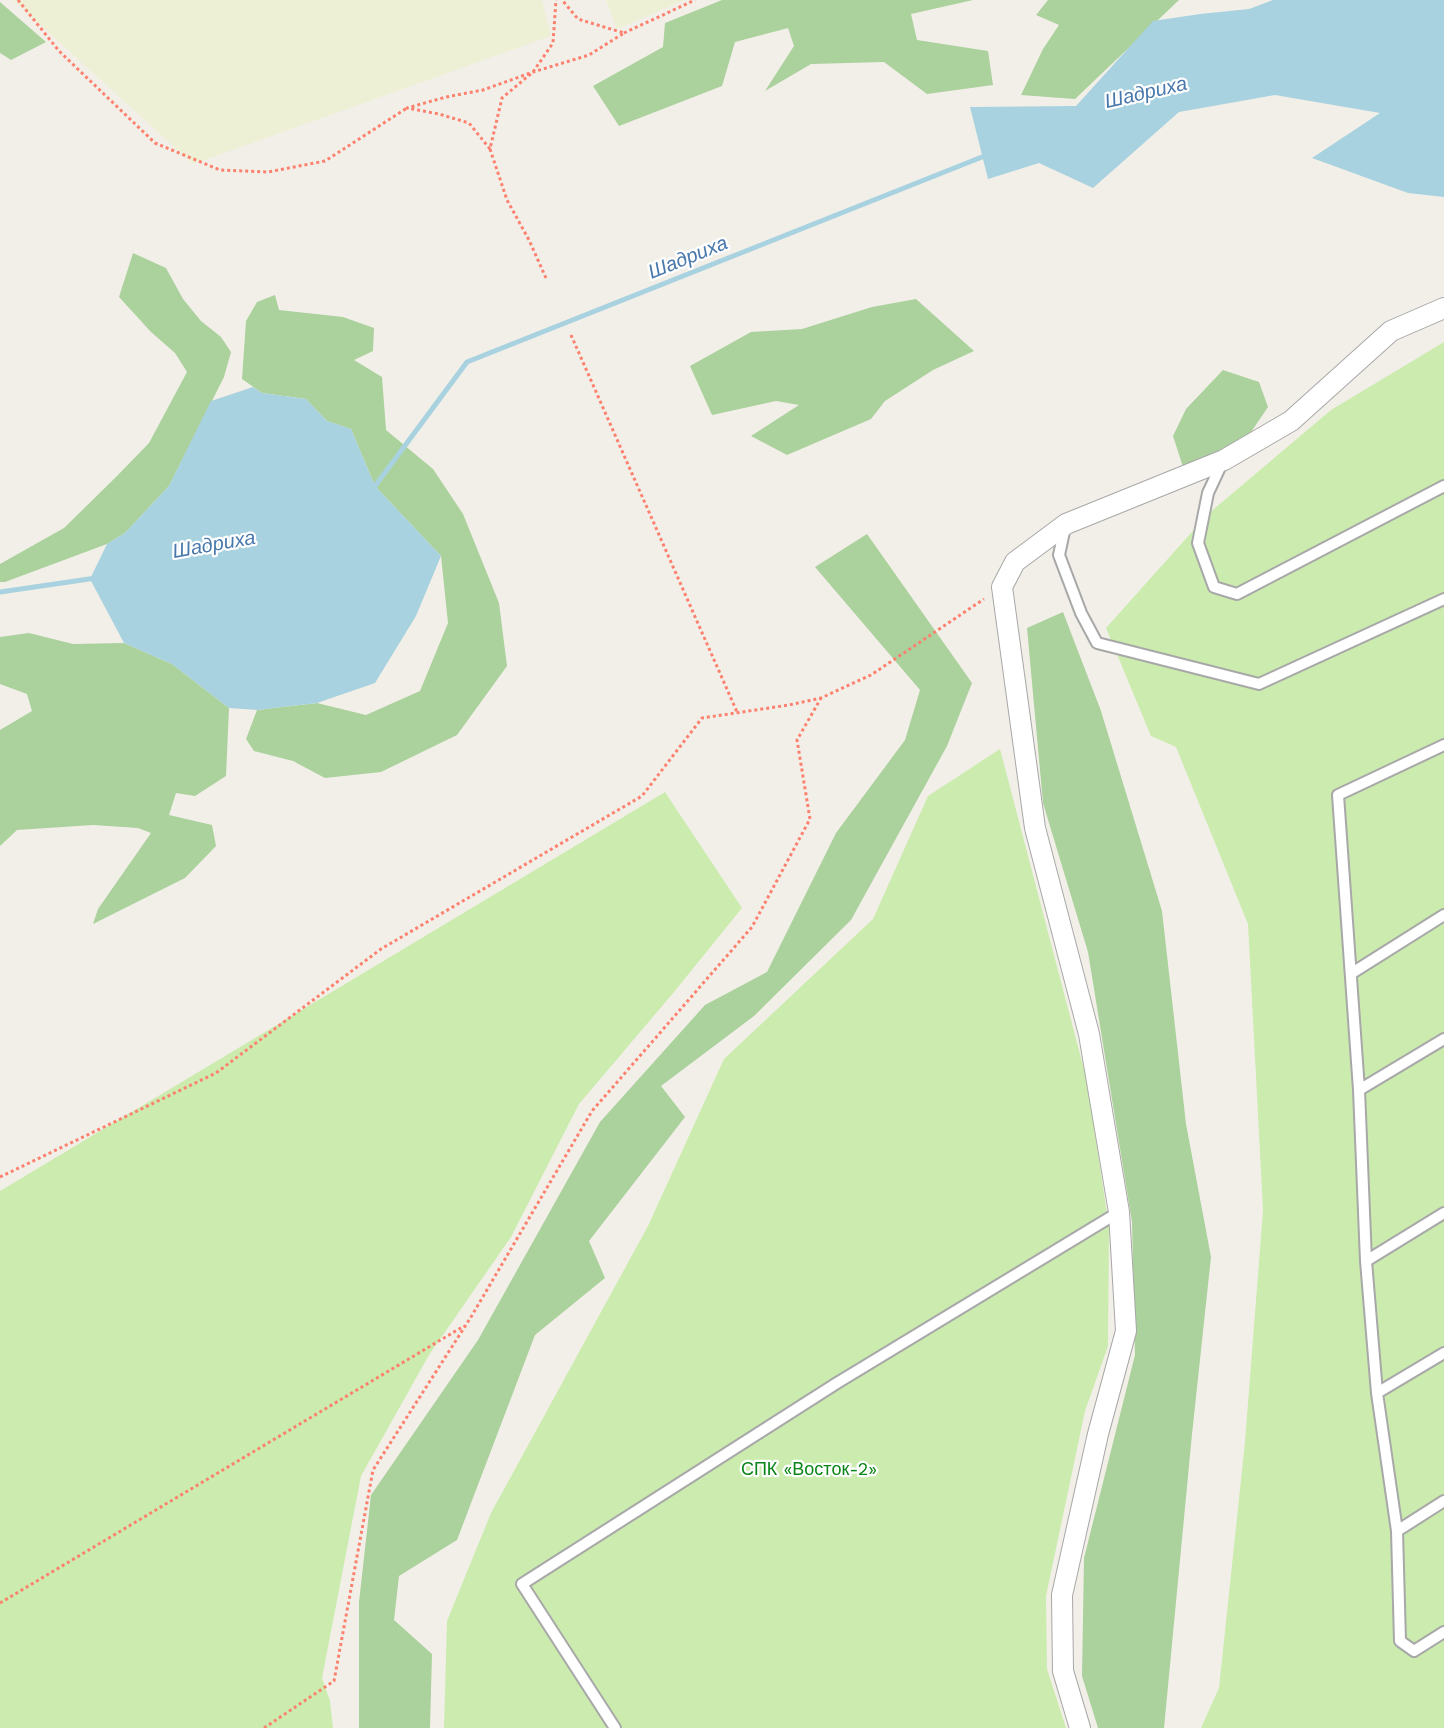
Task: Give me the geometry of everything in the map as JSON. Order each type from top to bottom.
[{"type":"street","points":[[1080,1728],[1063,1671],[1062,1595],[1098,1434],[1126,1331],[1119,1212],[1089,1034],[1035,828],[1002,587],[1015,562],[1066,524],[1224,460],[1291,420],[1391,332],[1444,308]]},
{"type":"lane","points":[[1224,460],[1208,493],[1198,543],[1214,587],[1237,594],[1444,486]]},
{"type":"lane","points":[[1066,524],[1059,555],[1081,614],[1097,643],[1259,684],[1444,599]]},
{"type":"lane","points":[[1444,745],[1338,795],[1352,973],[1366,1261],[1377,1394],[1397,1531],[1400,1641],[1414,1651],[1444,1632]]},
{"type":"lane","points":[[1352,973],[1444,915]]},
{"type":"lane","points":[[1359,1090],[1444,1039]]},
{"type":"lane","points":[[615,1728],[522,1584],[837,1383],[1119,1212]]},
{"type":"lane","points":[[1366,1261],[1444,1213]]},
{"type":"lane","points":[[1377,1394],[1444,1353]]},
{"type":"lane","points":[[1397,1531],[1444,1501]]},
{"type":"path","points":[[18,0],[59,51],[154,143],[220,170],[268,172],[325,161],[407,108],[483,90],[589,55],[624,33],[695,0]]},
{"type":"path","points":[[490,149],[502,98],[533,72],[553,43],[556,0]]},
{"type":"path","points":[[562,0],[578,19],[624,33]]},
{"type":"path","points":[[407,108],[469,123],[490,149],[507,200],[546,278]]},
{"type":"path","points":[[571,335],[737,713]]},
{"type":"path","points":[[0,1177],[216,1073],[381,948],[642,796],[702,718],[821,698],[871,675],[1002,587]]},
{"type":"path","points":[[264,1728],[334,1681],[373,1470],[465,1325],[592,1111],[752,927],[810,819],[797,740],[821,698]]},
{"type":"path","points":[[0,1603],[465,1325]]},
{"type":"green space","points":[[13,0],[542,0],[551,36],[193,164]]},
{"type":"green space","points":[[606,0],[684,0],[617,29]]},
{"type":"green space","points":[[722,0],[973,0],[911,14],[917,40],[988,51],[993,85],[927,94],[884,62],[811,64],[765,91],[794,46],[788,28],[735,42],[722,86],[619,126],[593,86],[663,47],[665,23]]},
{"type":"green space","points":[[1048,0],[1179,0],[1075,99],[1021,95],[1043,49],[1059,25],[1036,15]]},
{"type":"green space","points":[[0,2],[46,42],[11,60],[0,53]]},
{"type":"green space","points":[[133,253],[166,268],[183,299],[201,321],[221,337],[231,352],[224,377],[169,486],[125,533],[107,544],[0,582],[0,564],[64,528],[149,443],[187,372],[175,353],[151,332],[119,297]]},
{"type":"green space","points":[[275,295],[279,310],[343,317],[374,328],[373,351],[354,360],[382,377],[386,430],[433,469],[463,514],[499,603],[507,666],[457,735],[381,772],[325,778],[293,761],[254,751],[246,739],[257,710],[317,703],[366,715],[420,691],[448,623],[441,556],[375,486],[351,429],[327,421],[306,399],[262,393],[242,379],[246,321],[257,302]]},
{"type":"green space","points":[[916,299],[974,351],[933,370],[885,401],[871,419],[787,455],[751,436],[799,405],[776,401],[712,415],[690,366],[751,332],[802,329],[872,307]]},
{"type":"green space","points":[[1444,342],[1444,1728],[1201,1728],[1219,1688],[1245,1442],[1263,1210],[1248,924],[1176,747],[1151,736],[1106,628],[1208,514],[1331,410]]},
{"type":"green space","points":[[1223,370],[1259,382],[1268,407],[1247,438],[1184,470],[1173,436],[1186,409]]},
{"type":"green space","points":[[867,534],[972,683],[947,746],[851,920],[754,1016],[661,1086],[685,1117],[589,1241],[605,1278],[535,1335],[457,1540],[399,1576],[394,1620],[432,1654],[430,1728],[359,1728],[359,1602],[371,1495],[478,1340],[600,1122],[705,1005],[767,972],[836,833],[905,740],[920,690],[815,567]]},
{"type":"green space","points":[[1063,612],[1101,711],[1162,911],[1186,1124],[1211,1257],[1164,1728],[1098,1728],[1082,1676],[1084,1558],[1135,1355],[1132,1222],[1088,952],[1043,803],[1027,628]]},
{"type":"green space","points":[[29,633],[73,644],[124,643],[172,664],[229,708],[226,776],[195,796],[176,793],[169,815],[212,825],[216,846],[185,878],[93,924],[98,909],[151,833],[138,828],[93,825],[17,830],[0,846],[0,730],[32,711],[27,694],[0,684],[0,637]]},
{"type":"green space","name":"СПК «Восток-2»","points":[[1000,749],[1087,1081],[1109,1227],[1108,1346],[1085,1411],[1046,1596],[1047,1669],[1066,1728],[444,1728],[447,1621],[491,1513],[648,1226],[724,1059],[873,919],[928,796]]},
{"type":"green space","points":[[665,792],[742,908],[579,1104],[511,1237],[429,1355],[361,1476],[322,1678],[330,1701],[333,1728],[0,1728],[0,1191]]},
{"type":"water","points":[[1273,0],[1444,0],[1444,197],[1408,193],[1312,158],[1380,113],[1275,95],[1179,112],[1093,188],[1039,163],[988,179],[970,107],[1076,106],[1153,21],[1249,9]]},
{"type":"water","points":[[253,387],[262,393],[306,399],[327,421],[351,429],[375,486],[441,556],[416,616],[375,683],[317,703],[257,710],[229,708],[172,664],[124,643],[90,579],[107,544],[125,533],[169,486],[211,401]]},
{"type":"waterway","name":"Шадриха","points":[[371,488],[375,486],[467,362],[987,155]]},
{"type":"waterway","name":"Шадриха","points":[[0,592],[96,578]]}]
